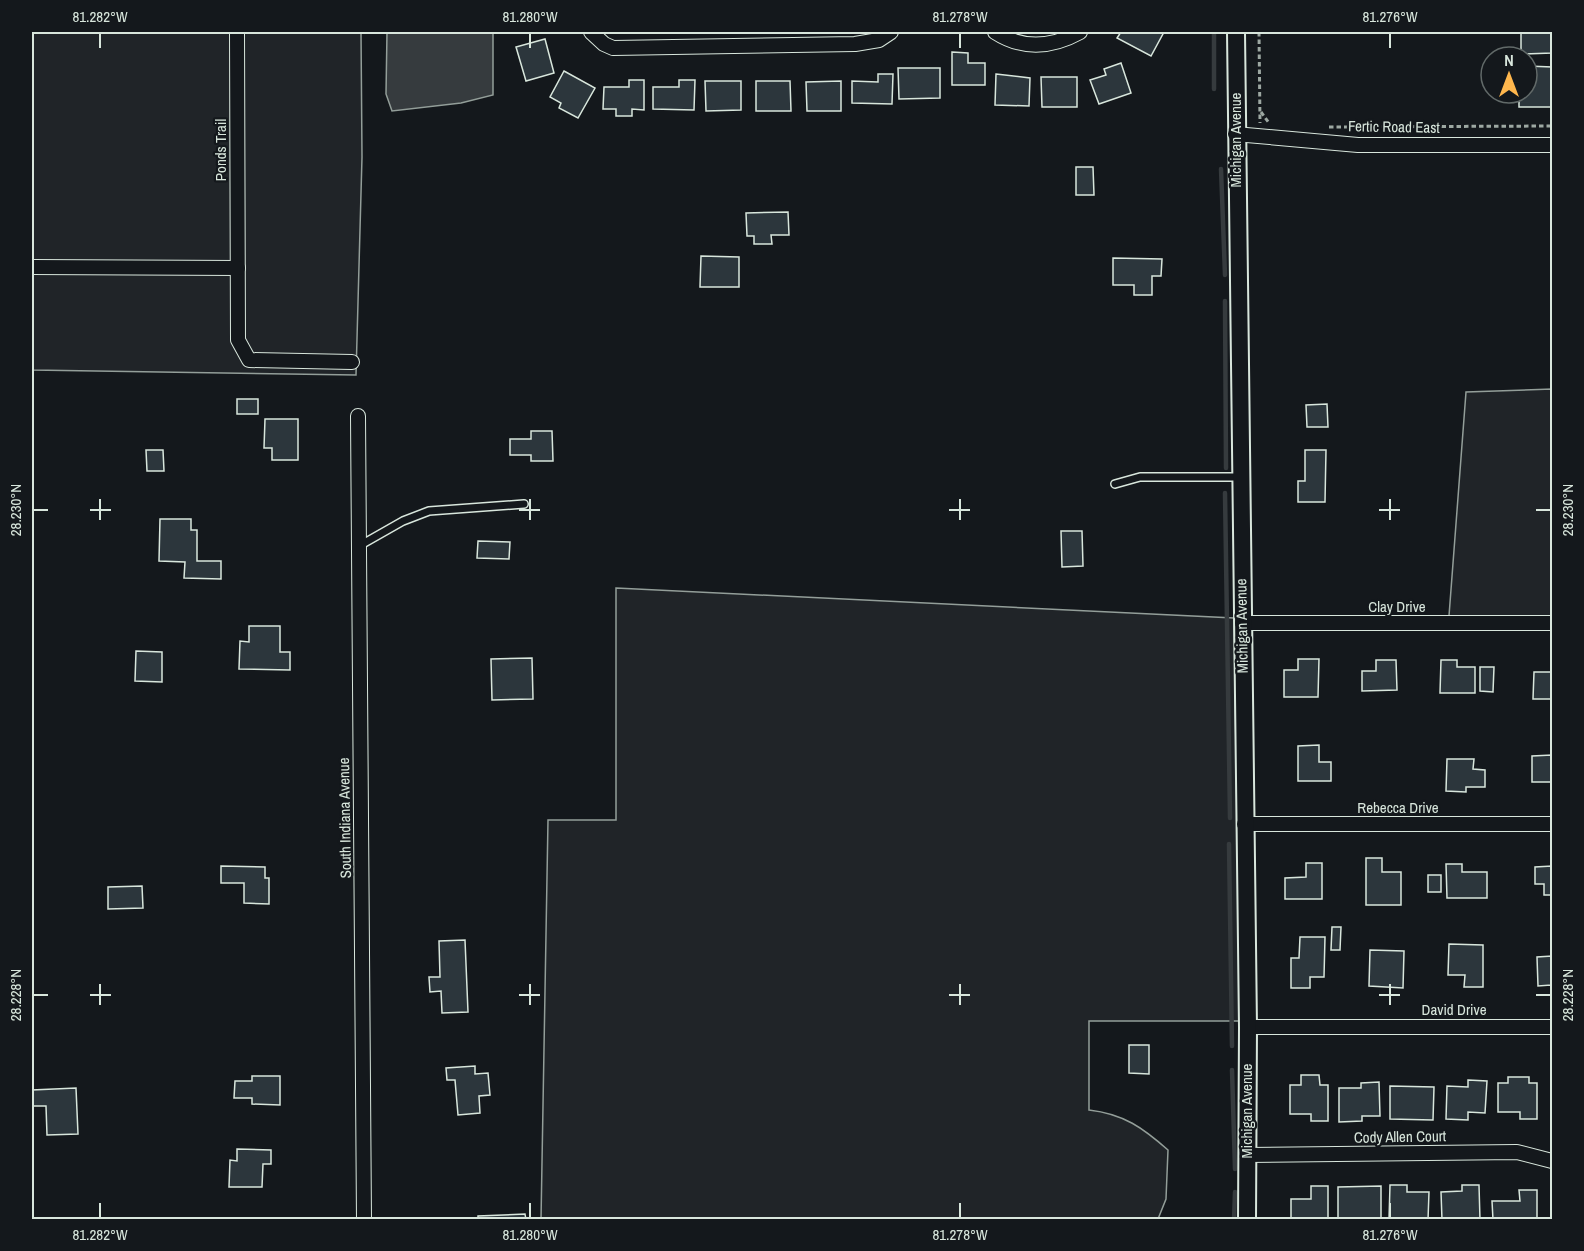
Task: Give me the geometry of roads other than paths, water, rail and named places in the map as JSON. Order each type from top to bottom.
[{"type":"street","name":"Ponds Trail","points":[[237,32],[238,340],[249,360],[352,362]]},
{"type":"street","points":[[591,32],[604,45],[613,48],[855,45],[879,40],[891,32]]},
{"type":"street","points":[[995,32],[1017,42],[1042,46],[1065,40],[1080,32]]},
{"type":"street","name":"Michigan Avenue","points":[[1236,32],[1235,134],[1248,1027],[1247,1220]]},
{"type":"street","name":"Fertic Road East","points":[[1235,134],[1358,145],[1552,145]]},
{"type":"street","points":[[32,267],[238,268]]},
{"type":"street","name":"South Indiana Avenue","points":[[358,416],[364,1220]]},
{"type":"street","name":"Clay Drive","points":[[1242,623],[1552,623]]},
{"type":"street","name":"Rebecca Drive","points":[[1244,824],[1552,824]]},
{"type":"street","name":"David Drive","points":[[1248,1027],[1552,1027]]},
{"type":"street","name":"Cody Allen Court","points":[[1247,1155],[1517,1152],[1552,1161]]},
{"type":"lane","points":[[1116,484],[1140,477],[1240,477]]},
{"type":"lane","points":[[359,546],[403,521],[429,511],[524,504]]},
{"type":"waterway","points":[[1214,32],[1214,89]]},
{"type":"waterway","points":[[1221,169],[1225,275]]},
{"type":"waterway","points":[[1225,301],[1226,468]]},
{"type":"waterway","points":[[1225,493],[1230,818]]},
{"type":"waterway","points":[[1229,844],[1232,1046]]},
{"type":"waterway","points":[[1232,1070],[1235,1169]]},
{"type":"waterway","points":[[1234,1220],[1235,1192]]}]
